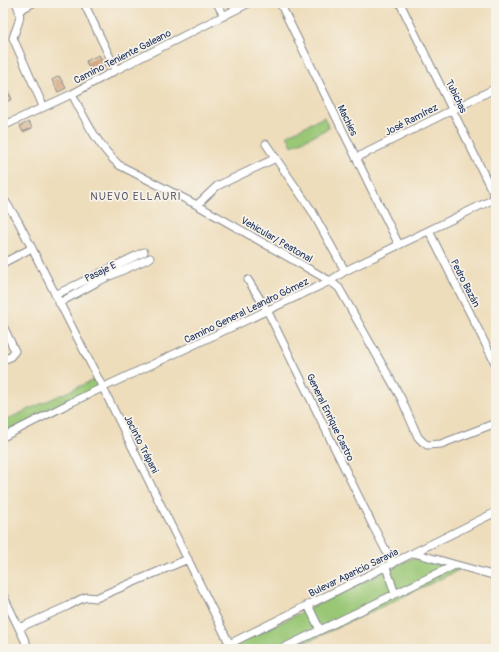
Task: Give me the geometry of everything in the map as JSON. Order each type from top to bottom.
[{"type":"street","points":[[33,3],[18,6],[20,21],[13,38],[43,106]]},
{"type":"street","points":[[84,3],[116,70]]},
{"type":"street","points":[[217,3],[224,16]]},
{"type":"street","name":"Camino Teniente Galeano","points":[[3,126],[43,106],[72,94],[116,70],[249,3]]},
{"type":"street","name":"Machies","points":[[280,3],[399,245]]},
{"type":"street","name":"Tubichas","points":[[400,3],[496,198]]},
{"type":"street","name":"José Ramírez","points":[[356,158],[496,88]]},
{"type":"street","name":"Vehicular/ Peatonal","points":[[72,94],[96,139],[119,165],[197,205],[330,280],[339,288],[402,398],[418,436],[427,445],[441,444],[496,422]]},
{"type":"street","points":[[266,144],[312,211],[345,271]]},
{"type":"street","points":[[197,205],[217,186],[276,158]]},
{"type":"street","name":"Jacinto Trápani","points":[[3,198],[18,221],[32,248],[231,646]]},
{"type":"street","name":"Camino General Leandro Gómez","points":[[3,438],[72,402],[330,280],[345,271],[496,198]]},
{"type":"street","name":"Pedro Bazán","points":[[429,231],[496,365]]},
{"type":"street","points":[[3,263],[32,248]]},
{"type":"street","name":"Pasaje E","points":[[59,302],[126,260],[144,252]]},
{"type":"street","name":"Pasaje E","points":[[55,295],[150,258]]},
{"type":"street","points":[[126,260],[127,268]]},
{"type":"street","name":"General Enrique Castro","points":[[248,280],[267,310],[373,526],[389,566],[395,594]]},
{"type":"street","points":[[3,326],[15,351],[6,359]]},
{"type":"street","name":"Bulevar Aparicio Saravia","points":[[219,649],[231,646],[308,605],[414,554],[496,512]]},
{"type":"street","points":[[414,554],[496,576]]},
{"type":"street","points":[[19,628],[81,599],[86,597],[96,598],[188,559]]},
{"type":"street","points":[[281,649],[455,565]]},
{"type":"street","points":[[3,596],[29,649]]},
{"type":"street","points":[[308,605],[320,630]]},
{"type":"green space","points":[[324,117],[329,128],[292,146],[287,135]]},
{"type":"green space","points":[[98,378],[103,388],[3,437],[3,421]]},
{"type":"green space","points":[[410,559],[416,559],[459,570],[292,649],[236,649],[241,642]]},
{"type":"building","points":[[99,55],[105,67],[91,73],[86,61]]},
{"type":"building","points":[[59,76],[66,88],[58,92],[52,80]]},
{"type":"building","points":[[8,92],[12,99],[4,103],[3,94]]},
{"type":"building","points":[[29,122],[32,128],[23,132],[20,126]]},
{"type":"district","name":"NUEVO ELLAURI","points":[[136,196]]}]
